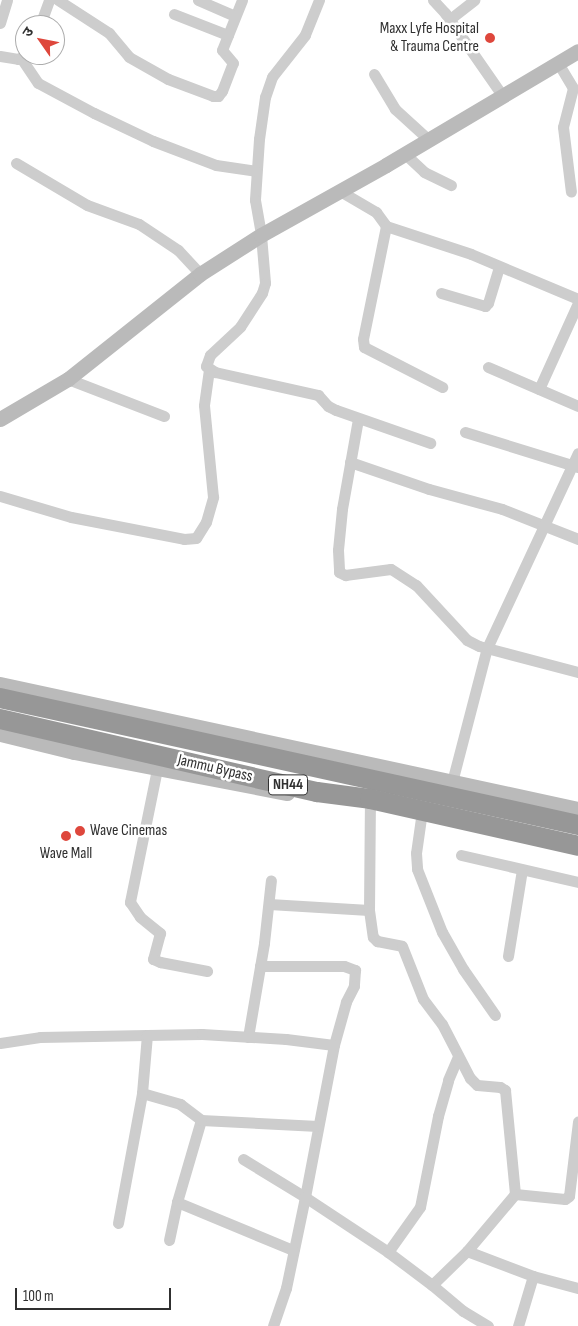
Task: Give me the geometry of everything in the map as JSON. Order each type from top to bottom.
[{"type":"highway","name":"Jammu Bypass","points":[[0,698],[578,825]]},
{"type":"highway","name":"Jammu Bypass","points":[[0,720],[317,792],[370,800],[578,846]]},
{"type":"street","points":[[0,23],[7,0]]},
{"type":"street","points":[[44,15],[49,0]]},
{"type":"street","points":[[58,0],[109,33],[129,57],[168,78],[213,96],[218,96],[222,91],[232,63],[222,50],[242,0]]},
{"type":"street","points":[[198,0],[235,16]]},
{"type":"street","points":[[0,496],[71,517],[184,539],[196,538],[206,522],[214,497],[204,405],[209,370],[206,366],[210,355],[240,328],[262,294],[264,283],[261,235],[255,200],[256,171],[268,86],[279,66],[305,35],[319,0]]},
{"type":"street","points":[[434,0],[450,19],[502,95]]},
{"type":"street","points":[[450,19],[474,0]]},
{"type":"street","points":[[174,14],[228,34]]},
{"type":"street","points":[[0,419],[68,379],[200,274],[261,235],[429,140],[578,50]]},
{"type":"street","points":[[0,56],[15,56]]},
{"type":"street","points":[[558,63],[572,88],[563,127],[571,192]]},
{"type":"street","points":[[28,65],[38,83],[152,141],[216,165],[256,171]]},
{"type":"street","points":[[374,74],[395,109],[429,140]]},
{"type":"street","points":[[405,154],[424,172],[451,185]]},
{"type":"street","points":[[16,164],[87,205],[139,224],[178,250],[200,274]]},
{"type":"street","points":[[340,190],[376,212],[386,226],[499,266],[578,299]]},
{"type":"street","points":[[386,226],[362,340],[364,347],[442,387]]},
{"type":"street","points":[[442,293],[485,306],[488,303],[499,266]]},
{"type":"street","points":[[539,389],[578,303]]},
{"type":"street","points":[[488,367],[578,406]]},
{"type":"street","points":[[209,370],[318,395],[330,408],[430,443]]},
{"type":"street","points":[[68,379],[164,416]]},
{"type":"street","points":[[358,419],[338,550],[339,572],[345,575],[391,569],[416,585],[467,640],[487,648],[578,672]]},
{"type":"street","points":[[466,432],[575,466]]},
{"type":"street","points":[[452,782],[487,648],[544,524],[575,466],[578,453]]},
{"type":"street","points":[[350,462],[404,481],[502,509],[578,539]]},
{"type":"street","points":[[0,684],[578,809]]},
{"type":"street","points":[[0,734],[157,769],[282,793],[317,792]]},
{"type":"street","points":[[157,769],[130,902],[140,917],[160,933],[153,959],[207,971]]},
{"type":"street","points":[[370,800],[369,910],[373,937],[377,941],[402,946],[423,999],[442,1024],[470,1078],[477,1085],[500,1087],[505,1090],[515,1194],[467,1251],[432,1285]]},
{"type":"street","points":[[422,812],[416,853],[417,869],[442,932],[463,969],[495,1015]]},
{"type":"street","points":[[461,855],[578,882]]},
{"type":"street","points":[[508,956],[522,870]]},
{"type":"street","points":[[248,1037],[260,966],[271,880]]},
{"type":"street","points":[[269,904],[369,910]]},
{"type":"street","points":[[260,966],[344,966],[353,968],[356,973],[354,986],[346,1002],[334,1046],[286,1288],[273,1326]]},
{"type":"street","points":[[0,1043],[40,1037],[146,1034],[286,1039],[334,1046]]},
{"type":"street","points":[[118,1223],[142,1093],[146,1034]]},
{"type":"street","points":[[388,1252],[420,1207],[438,1116],[448,1080],[458,1056]]},
{"type":"street","points":[[142,1093],[180,1104],[201,1120],[318,1126]]},
{"type":"street","points":[[170,1240],[177,1202],[201,1120]]},
{"type":"street","points":[[515,1194],[565,1199],[569,1196],[578,1122]]},
{"type":"street","points":[[243,1159],[388,1252],[463,1311],[488,1326]]},
{"type":"street","points":[[177,1202],[293,1250]]},
{"type":"street","points":[[467,1251],[533,1276],[578,1288]]},
{"type":"street","points":[[518,1326],[533,1276]]},
{"type":"place","name":"Maxx Lyfe Hospital & Trauma Centre","points":[[490,38]]},
{"type":"place","name":"Wave Cinemas","points":[[80,831]]},
{"type":"place","name":"Wave Mall","points":[[66,836]]}]
